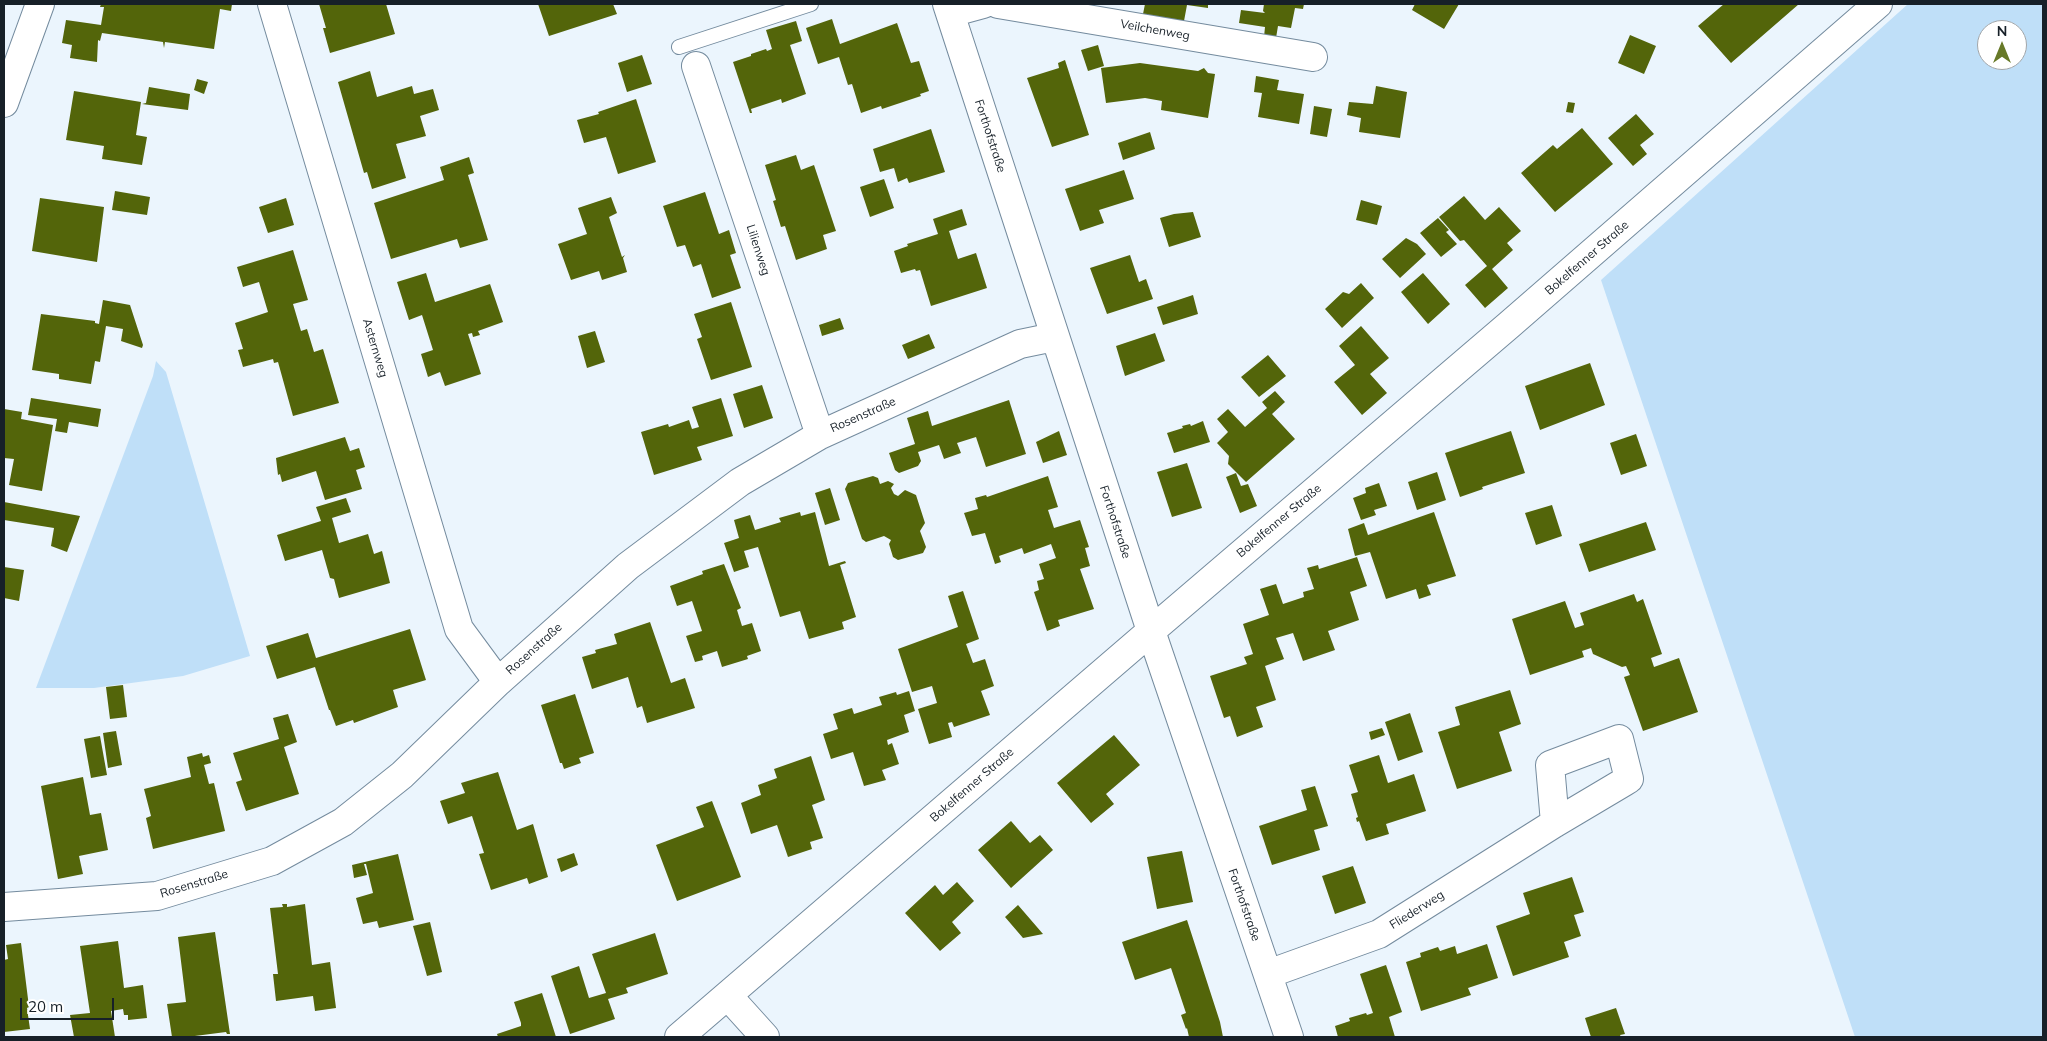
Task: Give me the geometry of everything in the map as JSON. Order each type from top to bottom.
[{"type":"street","points":[[4,103],[40,4]]},
{"type":"street","name":"Asternweg","points":[[272,4],[459,629],[498,682]]},
{"type":"street","points":[[949,8],[984,4]]},
{"type":"street","name":"Veilchenweg","points":[[998,4],[1313,57]]},
{"type":"street","name":"Bokelfenner Straße","points":[[679,1037],[1502,332],[1878,4]]},
{"type":"street","name":"Forthofstraße","points":[[949,8],[1054,337],[1151,631],[1289,1037]]},
{"type":"street","name":"Lilienweg","points":[[688,56],[820,435]]},
{"type":"street","name":"Rosenstraße","points":[[4,907],[157,896],[272,860],[344,822],[402,775],[498,682],[628,566],[740,482],[820,435],[1020,344],[1054,337]]},
{"type":"street","name":"Fliederweg","points":[[1268,974],[1378,934],[1555,823]]},
{"type":"street","points":[[728,996],[765,1037]]},
{"type":"lane","points":[[688,56],[811,4]]},
{"type":"shaded area","points":[[1908,4],[2043,4],[2043,1037],[1855,1037],[1601,280]]},
{"type":"shaded area","points":[[156,361],[166,372],[250,656],[183,676],[94,688],[36,688],[153,376]]},
{"type":"building","points":[[101,4],[232,4],[231,11],[220,9],[214,49],[165,42],[164,48],[163,42],[102,33],[100,41],[98,40],[97,62],[70,58],[72,45],[62,43],[66,20],[101,25],[104,7],[100,7]]},
{"type":"building","points":[[319,4],[386,4],[395,34],[330,53],[323,28],[326,28]]},
{"type":"building","points":[[538,4],[613,4],[617,14],[549,36]]},
{"type":"building","points":[[1145,4],[1208,4],[1208,8],[1187,5],[1184,21],[1143,14]]},
{"type":"building","points":[[1264,4],[1304,4],[1303,9],[1295,8],[1291,28],[1278,26],[1276,38],[1264,37],[1265,27],[1239,23],[1241,10],[1265,13],[1263,11]]},
{"type":"building","points":[[1415,4],[1459,4],[1444,29],[1412,10]]},
{"type":"building","points":[[1724,4],[1799,4],[1731,63],[1698,26]]},
{"type":"building","points":[[832,19],[840,44],[897,23],[911,63],[919,61],[929,91],[920,94],[921,96],[882,109],[881,106],[861,113],[852,84],[848,85],[839,57],[818,64],[806,28]]},
{"type":"building","points":[[796,21],[802,41],[790,45],[806,94],[782,103],[781,99],[751,109],[752,113],[750,113],[733,62],[766,49],[767,51],[772,49],[766,30]]},
{"type":"building","points":[[1630,35],[1656,46],[1644,74],[1618,63]]},
{"type":"building","points":[[1098,45],[1104,66],[1088,71],[1081,50]]},
{"type":"building","points":[[642,55],[652,84],[627,92],[618,63]]},
{"type":"building","points":[[1065,60],[1089,135],[1052,147],[1027,78],[1059,68],[1058,63]]},
{"type":"building","points":[[1140,63],[1198,71],[1204,68],[1208,73],[1215,74],[1208,118],[1161,110],[1162,101],[1145,98],[1106,103],[1101,68]]},
{"type":"building","points":[[370,71],[377,97],[412,86],[414,94],[433,89],[439,110],[420,116],[426,136],[396,144],[406,178],[372,189],[367,172],[364,173],[338,82]]},
{"type":"building","points":[[1256,76],[1279,80],[1277,90],[1304,94],[1299,124],[1258,117],[1262,93],[1254,92]]},
{"type":"building","points":[[197,79],[208,82],[204,94],[194,90]]},
{"type":"building","points":[[1376,86],[1407,92],[1400,138],[1359,132],[1361,118],[1347,115],[1349,102],[1373,104]]},
{"type":"building","points":[[149,87],[190,94],[188,110],[142,104],[146,103]]},
{"type":"building","points":[[74,91],[141,102],[136,135],[147,137],[142,165],[102,159],[104,146],[66,140]]},
{"type":"building","points":[[636,99],[656,162],[618,174],[606,137],[584,143],[577,120],[599,114],[598,112]]},
{"type":"building","points":[[1568,102],[1575,103],[1573,113],[1566,112]]},
{"type":"building","points":[[1314,106],[1332,109],[1327,137],[1310,134]]},
{"type":"building","points":[[1636,114],[1654,134],[1640,145],[1647,154],[1633,166],[1608,138]]},
{"type":"building","points":[[1582,128],[1613,164],[1555,212],[1521,173],[1553,145],[1557,149]]},
{"type":"building","points":[[931,129],[945,172],[909,183],[907,178],[898,182],[894,168],[880,172],[873,149]]},
{"type":"building","points":[[1150,132],[1155,149],[1123,160],[1118,143]]},
{"type":"building","points":[[796,155],[801,170],[814,165],[836,231],[823,235],[827,249],[796,260],[785,226],[781,227],[773,201],[776,200],[765,165]]},
{"type":"building","points":[[469,157],[474,173],[468,175],[488,240],[460,248],[457,239],[391,259],[374,203],[444,180],[440,167]]},
{"type":"building","points":[[1124,170],[1134,199],[1099,210],[1104,223],[1080,231],[1065,189]]},
{"type":"building","points":[[884,179],[894,208],[870,217],[860,187]]},
{"type":"building","points":[[115,191],[150,197],[147,215],[112,210]]},
{"type":"building","points":[[705,192],[719,234],[729,230],[736,253],[730,255],[741,288],[712,298],[701,264],[693,267],[685,245],[677,247],[663,206]]},
{"type":"building","points":[[1464,196],[1485,220],[1499,207],[1521,231],[1507,243],[1513,250],[1492,269],[1508,288],[1485,308],[1465,285],[1487,266],[1464,240],[1460,241],[1439,217]]},
{"type":"building","points":[[611,197],[617,213],[609,217],[622,257],[625,255],[623,258],[627,272],[602,280],[599,271],[571,280],[558,244],[587,234],[578,208]]},
{"type":"building","points":[[40,198],[104,207],[97,262],[32,251]]},
{"type":"building","points":[[286,198],[294,225],[268,233],[259,207]]},
{"type":"building","points":[[1361,200],[1382,206],[1377,225],[1356,220]]},
{"type":"building","points":[[962,209],[967,225],[949,231],[958,259],[976,253],[987,288],[931,306],[920,270],[916,271],[915,269],[901,273],[894,251],[908,246],[907,244],[938,234],[933,219]]},
{"type":"building","points":[[1193,212],[1201,237],[1169,247],[1160,218]]},
{"type":"building","points":[[1438,218],[1449,230],[1446,232],[1457,244],[1441,257],[1420,233]]},
{"type":"building","points":[[1406,238],[1417,244],[1426,254],[1400,278],[1382,259]]},
{"type":"building","points":[[293,250],[308,300],[293,304],[301,331],[307,329],[314,352],[323,349],[339,403],[293,416],[278,362],[274,363],[273,359],[243,367],[238,350],[243,349],[235,323],[268,312],[259,282],[243,287],[237,267]]},
{"type":"building","points":[[1130,255],[1139,282],[1146,279],[1153,299],[1107,314],[1090,268]]},
{"type":"building","points":[[426,273],[435,302],[490,284],[503,322],[478,331],[480,335],[473,337],[472,333],[468,334],[481,374],[445,386],[440,372],[428,377],[421,354],[433,350],[422,315],[409,320],[397,282]]},
{"type":"building","points":[[1423,273],[1450,304],[1428,324],[1401,292]]},
{"type":"building","points":[[1361,283],[1374,298],[1342,328],[1325,309],[1343,292],[1349,294]]},
{"type":"building","points":[[1193,295],[1198,314],[1163,325],[1157,307]]},
{"type":"building","points":[[103,300],[130,305],[143,345],[142,348],[121,341],[123,329],[106,326],[100,362],[95,361],[91,384],[59,379],[59,374],[32,370],[41,314],[95,321],[95,323],[99,324]]},
{"type":"building","points":[[731,302],[752,367],[711,380],[697,339],[702,337],[694,314]]},
{"type":"building","points":[[840,318],[844,329],[822,336],[819,325]]},
{"type":"building","points":[[1361,326],[1389,358],[1370,374],[1387,393],[1362,415],[1334,382],[1355,365],[1339,346]]},
{"type":"building","points":[[595,331],[605,362],[587,368],[578,336]]},
{"type":"building","points":[[1155,333],[1165,361],[1125,376],[1116,346]]},
{"type":"building","points":[[929,334],[935,348],[908,359],[902,345]]},
{"type":"building","points":[[1268,355],[1286,376],[1259,397],[1241,377]]},
{"type":"building","points":[[1590,363],[1605,405],[1540,430],[1525,386]]},
{"type":"building","points":[[762,385],[773,418],[744,428],[733,394]]},
{"type":"building","points":[[1275,391],[1285,402],[1272,414],[1295,439],[1246,482],[1228,464],[1229,456],[1217,443],[1228,432],[1217,419],[1228,409],[1245,427],[1267,408],[1262,402]]},
{"type":"building","points":[[31,398],[101,409],[98,427],[69,422],[67,433],[55,431],[57,419],[28,415]]},
{"type":"building","points":[[721,398],[733,436],[697,447],[702,460],[654,475],[641,432],[668,424],[669,427],[689,420],[692,429],[699,427],[692,407]]},
{"type":"building","points":[[1009,400],[1026,454],[986,467],[976,437],[957,443],[961,453],[944,459],[939,445],[918,452],[921,461],[918,466],[899,473],[895,470],[889,453],[915,444],[907,418],[928,411],[932,426]]},
{"type":"building","points":[[4,409],[22,412],[21,419],[53,425],[42,491],[9,485],[14,459],[4,458]]},
{"type":"building","points":[[1203,421],[1210,442],[1174,453],[1167,433],[1183,428],[1182,426],[1190,424],[1191,426]]},
{"type":"building","points":[[1059,431],[1067,455],[1043,463],[1036,442]]},
{"type":"building","points":[[1511,431],[1525,473],[1482,487],[1483,489],[1460,497],[1445,453]]},
{"type":"building","points":[[1636,434],[1647,466],[1621,475],[1610,443]]},
{"type":"building","points":[[345,437],[350,451],[359,448],[365,467],[356,470],[362,489],[325,500],[316,471],[282,482],[280,474],[278,475],[276,458]]},
{"type":"building","points":[[1187,463],[1202,508],[1172,517],[1157,472]]},
{"type":"building","points":[[1437,472],[1446,500],[1417,510],[1408,482]]},
{"type":"building","points":[[1236,473],[1241,486],[1248,484],[1257,506],[1240,513],[1226,477]]},
{"type":"building","points":[[873,476],[878,478],[880,484],[888,481],[894,484],[891,488],[894,494],[898,496],[905,490],[916,495],[925,523],[920,531],[926,547],[923,553],[898,560],[893,557],[889,544],[891,540],[884,536],[866,542],[862,539],[845,489],[848,483]]},
{"type":"building","points":[[1048,476],[1058,507],[1048,510],[1054,528],[1080,520],[1089,547],[1085,548],[1090,566],[1080,569],[1094,609],[1058,620],[1060,626],[1047,631],[1034,592],[1039,590],[1037,581],[1044,579],[1039,564],[1056,558],[1051,544],[1024,554],[1022,548],[999,556],[1001,562],[995,564],[985,533],[972,536],[964,513],[978,509],[975,498],[986,495],[987,497]]},
{"type":"building","points":[[1379,483],[1387,506],[1374,510],[1376,515],[1361,520],[1353,498],[1366,493],[1365,488]]},
{"type":"building","points":[[830,488],[840,520],[825,525],[815,493]]},
{"type":"building","points":[[346,498],[351,512],[332,518],[339,543],[368,534],[374,554],[382,551],[390,583],[339,598],[334,579],[330,578],[322,550],[285,561],[277,535],[321,521],[316,507]]},
{"type":"building","points":[[4,502],[80,516],[67,552],[51,546],[54,528],[4,520]]},
{"type":"building","points":[[1552,505],[1562,536],[1536,545],[1525,513]]},
{"type":"building","points":[[800,512],[801,516],[815,512],[829,566],[845,561],[846,563],[840,565],[856,617],[842,622],[844,629],[809,639],[800,611],[780,617],[758,547],[744,551],[749,567],[734,572],[724,543],[739,538],[734,520],[750,515],[755,530],[781,522],[779,518]]},
{"type":"building","points":[[1434,512],[1456,576],[1427,585],[1431,595],[1419,599],[1416,589],[1386,599],[1370,552],[1355,556],[1348,529],[1364,523],[1368,535]]},
{"type":"building","points":[[1646,522],[1656,550],[1589,572],[1579,544]]},
{"type":"building","points":[[1357,557],[1367,586],[1350,592],[1359,620],[1328,631],[1335,650],[1303,661],[1293,633],[1276,638],[1284,659],[1265,666],[1276,700],[1256,707],[1263,727],[1237,737],[1230,716],[1224,718],[1210,676],[1247,664],[1244,657],[1253,654],[1243,624],[1269,615],[1260,589],[1276,584],[1283,604],[1304,597],[1303,592],[1314,589],[1307,568],[1318,565],[1319,569]]},
{"type":"building","points":[[724,564],[741,608],[737,610],[742,626],[752,623],[761,651],[747,656],[748,659],[722,667],[717,651],[702,656],[703,660],[695,662],[686,636],[702,631],[692,601],[677,606],[670,586],[703,574],[702,571]]},
{"type":"building","points":[[4,567],[24,570],[19,601],[4,598]]},
{"type":"building","points":[[963,591],[979,639],[966,644],[973,663],[985,659],[994,686],[981,691],[990,715],[954,727],[952,722],[948,723],[952,737],[929,744],[918,709],[937,703],[932,686],[912,692],[898,649],[958,627],[948,596]]},
{"type":"building","points":[[1634,594],[1637,602],[1643,599],[1662,654],[1651,658],[1654,667],[1679,658],[1698,712],[1643,731],[1624,677],[1630,675],[1626,666],[1622,667],[1593,654],[1591,648],[1582,651],[1584,657],[1530,675],[1512,619],[1565,601],[1575,628],[1584,625],[1580,613]]},
{"type":"building","points":[[650,622],[671,683],[685,678],[695,708],[647,723],[642,706],[637,708],[628,677],[592,689],[582,657],[596,653],[595,650],[617,644],[614,634]]},
{"type":"building","points":[[410,629],[426,680],[393,690],[398,707],[354,723],[353,720],[336,726],[315,667],[277,679],[266,646],[308,633],[316,658]]},
{"type":"building","points":[[123,685],[127,717],[110,719],[106,687]]},
{"type":"building","points":[[1510,690],[1521,724],[1499,732],[1512,771],[1457,789],[1438,732],[1460,725],[1455,707]]},
{"type":"building","points":[[909,691],[915,711],[904,715],[909,732],[887,740],[888,745],[892,743],[899,764],[882,770],[886,780],[864,786],[853,752],[831,759],[823,734],[838,729],[833,714],[852,708],[854,714],[882,705],[879,697],[896,692],[897,695]]},
{"type":"building","points":[[575,694],[594,753],[579,758],[581,763],[564,769],[562,763],[560,763],[541,705]]},
{"type":"building","points":[[1410,713],[1423,752],[1398,761],[1385,722]]},
{"type":"building","points":[[288,714],[297,742],[284,747],[299,794],[246,811],[236,782],[242,780],[233,753],[279,739],[273,718]]},
{"type":"building","points":[[1382,728],[1385,735],[1371,740],[1369,732]]},
{"type":"building","points":[[116,731],[122,765],[108,768],[103,733]]},
{"type":"building","points":[[1114,735],[1140,765],[1106,794],[1114,804],[1091,823],[1057,783]]},
{"type":"building","points":[[100,736],[107,775],[91,778],[84,739]]},
{"type":"building","points":[[202,753],[203,757],[209,755],[211,763],[204,765],[209,784],[214,783],[225,831],[153,849],[146,818],[151,816],[144,789],[191,777],[187,757]]},
{"type":"building","points":[[1379,755],[1388,783],[1414,774],[1426,811],[1386,824],[1389,834],[1366,841],[1359,821],[1357,822],[1356,818],[1358,817],[1351,794],[1358,792],[1349,765]]},
{"type":"building","points":[[811,756],[825,800],[812,805],[823,838],[810,842],[812,849],[788,857],[777,825],[751,834],[741,803],[761,795],[758,785],[777,778],[774,769]]},
{"type":"building","points":[[498,772],[517,830],[533,824],[548,877],[529,884],[527,878],[491,890],[479,854],[484,853],[472,816],[448,824],[440,801],[465,793],[461,783]]},
{"type":"building","points":[[83,777],[90,815],[101,813],[108,850],[79,856],[83,874],[58,879],[41,786]]},
{"type":"building","points":[[1315,786],[1328,826],[1314,830],[1320,850],[1272,865],[1259,826],[1307,810],[1301,790]]},
{"type":"building","points":[[712,801],[741,877],[677,901],[656,845],[704,827],[696,807]]},
{"type":"building","points":[[1011,821],[1030,843],[1040,835],[1053,850],[1011,888],[978,850]]},
{"type":"building","points":[[1182,851],[1193,902],[1157,909],[1147,857]]},
{"type":"building","points":[[574,853],[578,865],[561,872],[557,859]]},
{"type":"building","points":[[398,854],[414,920],[379,928],[377,921],[363,924],[356,898],[373,893],[366,864],[364,864],[367,875],[354,878],[352,865]]},
{"type":"building","points":[[1353,866],[1366,903],[1335,914],[1322,876]]},
{"type":"building","points":[[1572,877],[1584,912],[1574,915],[1581,936],[1564,942],[1569,957],[1513,976],[1496,926],[1530,914],[1523,893]]},
{"type":"building","points":[[957,882],[974,901],[952,922],[961,933],[940,951],[905,913],[935,885],[943,895]]},
{"type":"building","points":[[282,904],[287,904],[287,907],[305,904],[312,965],[330,962],[336,1008],[315,1011],[313,996],[276,1001],[273,974],[278,974],[270,908],[283,907]]},
{"type":"building","points":[[1018,905],[1043,934],[1023,938],[1005,917]]},
{"type":"building","points":[[1187,920],[1220,1022],[1223,1037],[1189,1037],[1181,1015],[1186,1013],[1171,968],[1135,980],[1122,942]]},
{"type":"building","points":[[430,922],[442,972],[427,976],[413,926]]},
{"type":"building","points":[[215,932],[230,1034],[226,1032],[172,1037],[167,1004],[186,1002],[178,937]]},
{"type":"building","points":[[655,933],[668,974],[626,988],[628,993],[608,999],[615,1019],[570,1034],[551,976],[579,966],[589,998],[606,993],[592,954]]},
{"type":"building","points":[[118,941],[124,988],[143,985],[147,1018],[128,1020],[128,1015],[124,1015],[123,1009],[111,1011],[115,1037],[74,1037],[70,1015],[90,1013],[80,946]]},
{"type":"building","points":[[21,943],[30,1029],[4,1032],[4,960],[8,959],[6,945]]},
{"type":"building","points":[[1487,944],[1498,978],[1468,988],[1471,995],[1421,1011],[1406,962],[1421,957],[1420,953],[1438,947],[1440,951],[1455,946],[1457,954]]},
{"type":"building","points":[[1386,965],[1402,1012],[1389,1017],[1395,1037],[1338,1037],[1335,1026],[1350,1021],[1349,1018],[1373,1013],[1360,974]]},
{"type":"building","points":[[542,993],[556,1037],[498,1037],[497,1034],[521,1026],[514,1002]]},
{"type":"building","points":[[1616,1008],[1625,1034],[1620,1035],[1621,1037],[1591,1037],[1585,1018]]}]
